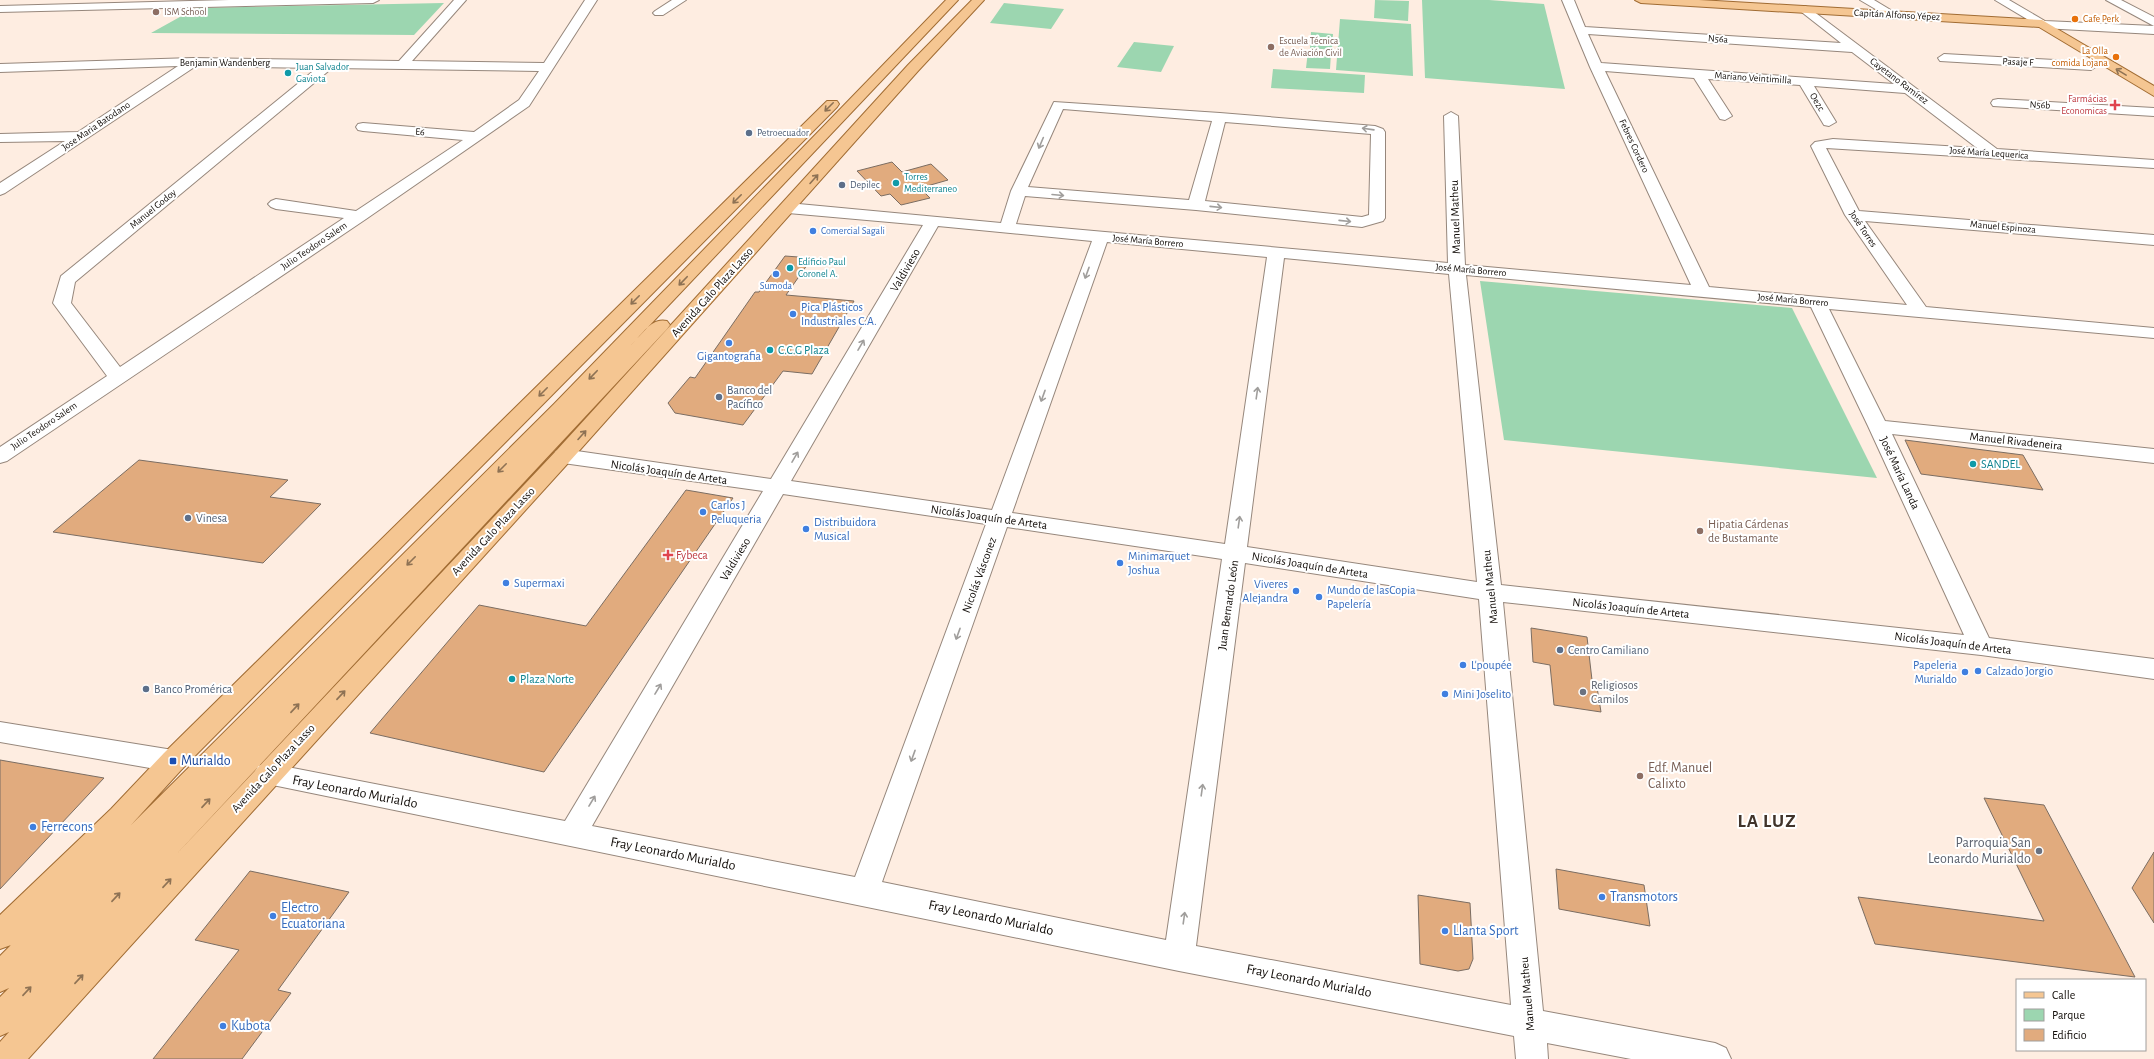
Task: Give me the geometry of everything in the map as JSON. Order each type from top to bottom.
[{"type":"main road","points":[[0,936],[121,817],[173,761],[936,0]]},
{"type":"main road","points":[[0,977],[561,408],[952,0]]},
{"type":"main road","name":"Avenida Galo Plaza Lasso","points":[[0,1020],[655,333],[784,191],[964,0]]},
{"type":"main road","name":"Avenida Galo Plaza Lasso","points":[[6,1059],[267,774],[563,456],[913,68],[978,0]]},
{"type":"main road","name":"Capitán Alfonso Yépez","points":[[1641,0],[2042,24]]},
{"type":"main road","points":[[2021,23],[2154,104]]},
{"type":"main road","points":[[2042,24],[2154,92]]},
{"type":"street","points":[[0,9],[373,0]]},
{"type":"street","points":[[403,64],[460,0]]},
{"type":"street","name":"Julio Teodoro Salem","points":[[0,456],[360,216],[477,137],[524,103],[591,0]]},
{"type":"street","points":[[659,13],[680,0]]},
{"type":"street","name":"Febres Cordero","points":[[1568,0],[1596,67],[1702,292]]},
{"type":"street","points":[[1866,0],[1893,15]]},
{"type":"street","points":[[2112,0],[2154,22]]},
{"type":"street","points":[[1995,2],[2021,23]]},
{"type":"street","points":[[1995,2],[2042,24]]},
{"type":"street","name":"Cayetano Ramírez","points":[[1805,10],[1993,153]]},
{"type":"street","name":"Capitán Alfonso Yépez","points":[[2042,24],[2154,30]]},
{"type":"street","name":"N56a","points":[[1580,30],[1855,48]]},
{"type":"street","name":"Pasaje F","points":[[1944,58],[2092,66]]},
{"type":"street","name":"Benjamin Wandenberg","points":[[0,68],[193,62],[546,67]]},
{"type":"street","name":"Jose Maria Batodano","points":[[0,190],[193,62]]},
{"type":"street","name":"Manuel Godoy","points":[[117,377],[62,303],[67,280],[329,64]]},
{"type":"street","name":"Mariano Veintimilla","points":[[1596,67],[1910,90]]},
{"type":"street","points":[[1699,75],[1724,116]]},
{"type":"street","name":"Oe2c","points":[[1805,82],[1829,122]]},
{"type":"street","name":"N56b","points":[[1998,103],[2154,112]]},
{"type":"street","points":[[1006,228],[1019,191],[1056,107],[1059,105],[1375,130],[1378,132],[1377,218],[1362,222],[1196,205],[1019,191]]},
{"type":"street","name":"Manuel Matheu","points":[[1451,116],[1457,269],[1490,592],[1530,1022],[1532,1059]]},
{"type":"street","points":[[1196,205],[1202,177],[1220,117]]},
{"type":"street","name":"E6","points":[[363,127],[477,137]]},
{"type":"street","points":[[0,138],[81,136]]},
{"type":"street","name":"José María Lequerica","points":[[1824,143],[2154,164]]},
{"type":"street","name":"José Torres","points":[[1824,143],[1818,146],[1853,215],[1921,312]]},
{"type":"street","points":[[276,204],[360,216]]},
{"type":"street","name":"José María Borrero","points":[[788,208],[2154,333]]},
{"type":"street","name":"Manuel Espinoza","points":[[1853,215],[2154,240]]},
{"type":"street","name":"Valdivieso","points":[[572,835],[933,221]]},
{"type":"street","name":"Nicolás Vásconez","points":[[864,892],[1101,237]]},
{"type":"street","name":"Juan Bernardo León","points":[[1179,957],[1276,253]]},
{"type":"street","name":"José María Landa","points":[[1817,302],[1878,426],[1981,646]]},
{"type":"street","name":"Manuel Rivadeneira","points":[[1878,426],[2154,456]]},
{"type":"street","name":"Nicolás Joaquín de Arteta","points":[[563,456],[777,488],[999,518],[1490,592],[1981,646],[2154,669]]},
{"type":"street","points":[[0,732],[173,761]]},
{"type":"street","name":"Fray Leonardo Murialdo","points":[[267,774],[864,892],[1179,957],[1530,1022],[1715,1059]]},
{"type":"green space","points":[[1375,0],[1409,1],[1408,21],[1374,18]]},
{"type":"green space","points":[[1422,0],[1489,0],[1544,4],[1565,89],[1425,78]]},
{"type":"green space","points":[[444,3],[414,35],[151,33],[196,8]]},
{"type":"green space","points":[[1004,3],[1064,9],[1051,29],[990,23]]},
{"type":"green space","points":[[1340,19],[1411,24],[1413,76],[1336,70]]},
{"type":"green space","points":[[1311,32],[1333,34],[1332,50],[1310,48]]},
{"type":"green space","points":[[1134,42],[1174,46],[1161,72],[1117,67]]},
{"type":"green space","points":[[1308,51],[1331,53],[1330,69],[1306,68]]},
{"type":"green space","points":[[1273,69],[1365,75],[1364,93],[1271,88]]},
{"type":"green space","points":[[1480,281],[1792,308],[1877,478],[1504,440]]},
{"type":"building","name":"Torres Mediterraneo","points":[[892,162],[902,172],[931,164],[948,180],[920,188],[930,198],[901,205],[890,194],[881,196],[857,171]]},
{"type":"building","points":[[785,256],[812,258],[786,295],[854,301],[812,374],[783,371],[743,425],[675,413],[668,403],[690,377],[695,378],[755,292],[759,292]]},
{"type":"building","name":"SANDEL","points":[[1905,440],[2023,455],[2043,490],[1921,474]]},
{"type":"building","name":"Vinesa","points":[[139,460],[288,480],[270,497],[321,504],[263,563],[53,532]]},
{"type":"building","name":"Plaza Norte","points":[[686,490],[733,498],[544,772],[370,733],[479,605],[586,626]]},
{"type":"building","points":[[1531,628],[1587,637],[1592,680],[1596,681],[1601,712],[1554,705],[1550,665],[1533,662]]},
{"type":"building","name":"Ferrecons","points":[[0,760],[104,778],[0,889]]},
{"type":"building","name":"Parroquia San Leonardo Murialdo","points":[[1984,798],[2044,805],[2135,977],[1875,944],[1858,897],[2044,921]]},
{"type":"building","points":[[2154,852],[2154,923],[2132,888]]},
{"type":"building","name":"Transmotors","points":[[1556,869],[1644,885],[1650,926],[1559,909]]},
{"type":"building","points":[[250,871],[349,892],[278,990],[291,993],[242,1059],[153,1059],[239,950],[195,940]]},
{"type":"building","name":"Llanta Sport","points":[[1418,895],[1470,903],[1473,959],[1469,969],[1458,971],[1420,964]]},
{"type":"place","name":"ISM School","points":[[156,12]]},
{"type":"place","name":"Cafe Perk","points":[[2075,19]]},
{"type":"place","name":"Escuela Técnica de Aviación Civil","points":[[1271,47]]},
{"type":"place","name":"La Olla comida Lojana","points":[[2116,57]]},
{"type":"place","name":"Juan Salvador Gaviota","points":[[288,73]]},
{"type":"place","name":"Farmácias Economicas","points":[[2115,105]]},
{"type":"place","name":"Petroecuador","points":[[749,133]]},
{"type":"place","name":"Torres Mediterraneo","points":[[896,183]]},
{"type":"place","name":"Depilec","points":[[842,185]]},
{"type":"place","name":"Comercial Sagali","points":[[813,231]]},
{"type":"place","name":"Edificio Paul Coronel A.","points":[[790,268]]},
{"type":"place","name":"Sumoda","points":[[776,274]]},
{"type":"place","name":"Pica Plásticos Industriales C.A.","points":[[793,314]]},
{"type":"place","name":"Gigantografia","points":[[729,343]]},
{"type":"place","name":"C.C.G Plaza","points":[[770,350]]},
{"type":"place","name":"Banco del Pacífico","points":[[719,397]]},
{"type":"place","name":"SANDEL","points":[[1973,464]]},
{"type":"place","name":"Carlos J Peluqueria","points":[[703,512]]},
{"type":"place","name":"Vinesa","points":[[188,518]]},
{"type":"place","name":"Distribuidora Musical","points":[[806,529]]},
{"type":"place","name":"Hipatia Cárdenas de Bustamante","points":[[1700,531]]},
{"type":"place","name":"Fybeca","points":[[668,555]]},
{"type":"place","name":"Minimarquet Joshua","points":[[1120,563]]},
{"type":"place","name":"Supermaxi","points":[[506,583]]},
{"type":"place","name":"Viveres Alejandra","points":[[1296,591]]},
{"type":"place","name":"Mundo de lasCopia Papelería","points":[[1319,597]]},
{"type":"place","name":"Centro Camiliano","points":[[1560,650]]},
{"type":"place","name":"L'poupée","points":[[1463,665]]},
{"type":"place","name":"Calzado Jorgio","points":[[1978,671]]},
{"type":"place","name":"Papeleria Murialdo","points":[[1965,672]]},
{"type":"place","name":"Plaza Norte","points":[[512,679]]},
{"type":"place","name":"Banco Promérica","points":[[146,689]]},
{"type":"place","name":"Religiosos Camilos","points":[[1583,692]]},
{"type":"place","name":"Mini Joselito","points":[[1445,694]]},
{"type":"place","name":"Murialdo","points":[[173,761]]},
{"type":"place","name":"Edf. Manuel Calixto","points":[[1640,776]]},
{"type":"place","name":"Ferrecons","points":[[33,827]]},
{"type":"place","name":"Parroquia San Leonardo Murialdo","points":[[2039,851]]},
{"type":"place","name":"Transmotors","points":[[1602,897]]},
{"type":"place","name":"Electro Ecuatoriana","points":[[273,916]]},
{"type":"place","name":"Llanta Sport","points":[[1445,931]]},
{"type":"place","name":"Kubota","points":[[223,1026]]},
{"type":"district","name":"LA LUZ","points":[[1767,821]]}]
